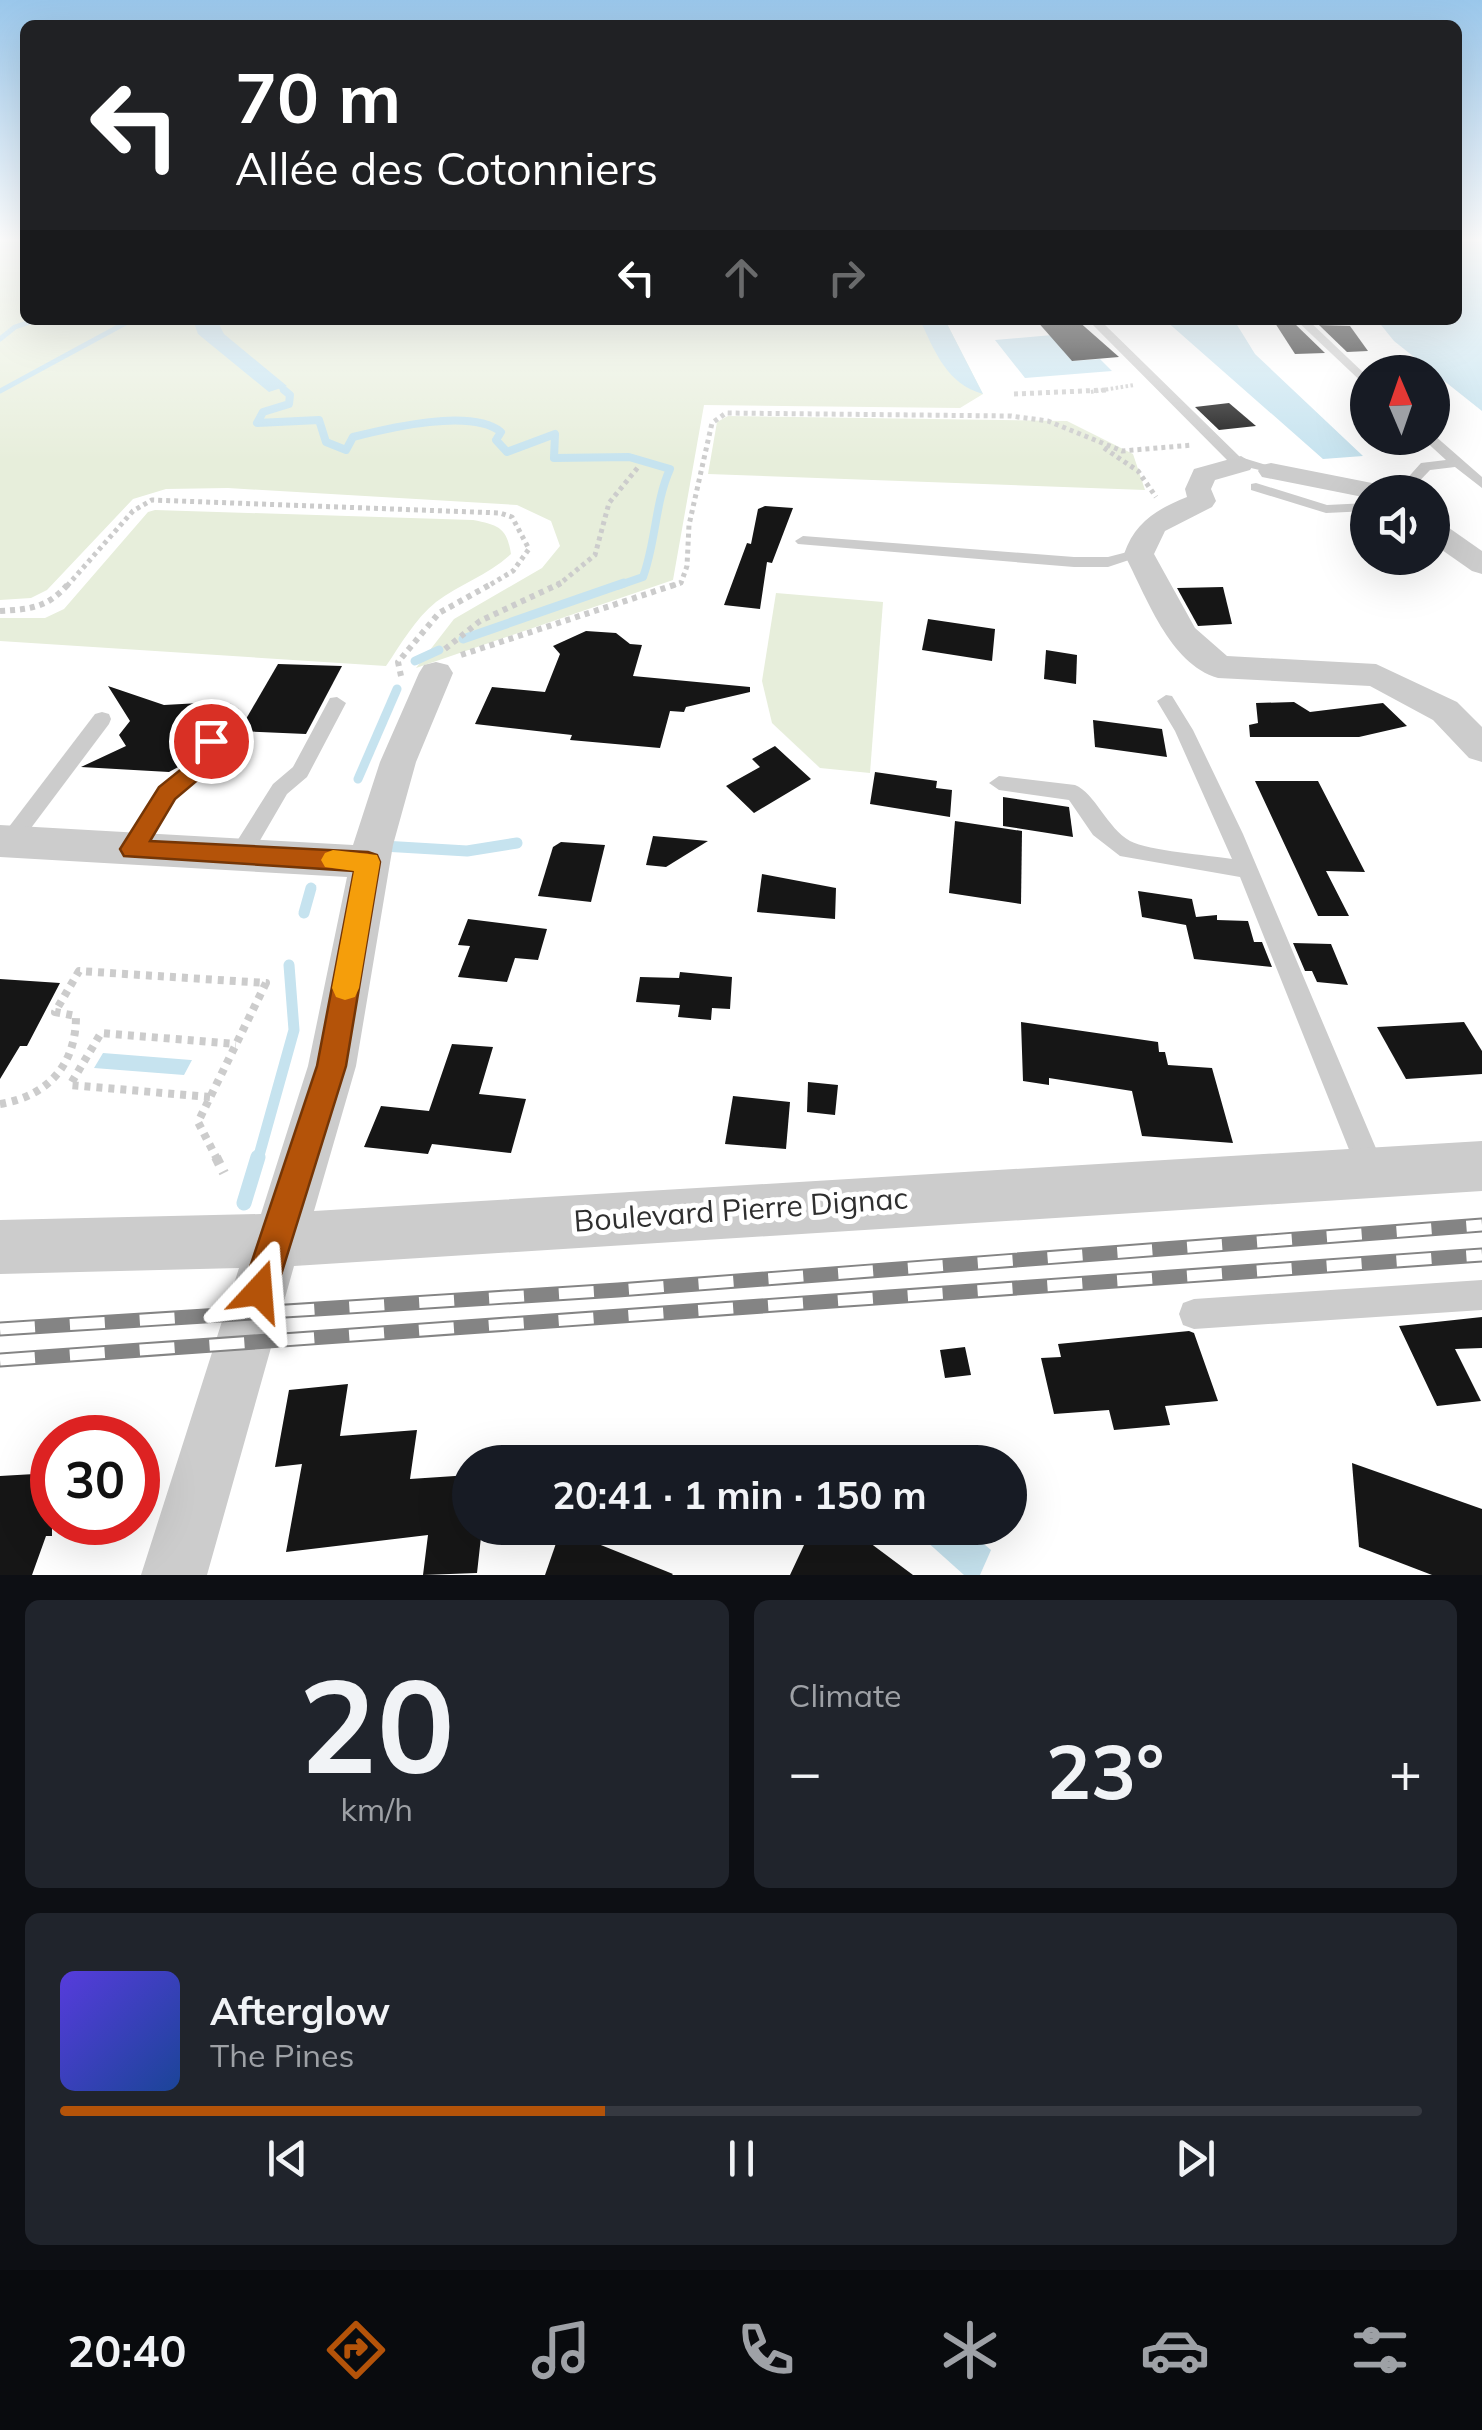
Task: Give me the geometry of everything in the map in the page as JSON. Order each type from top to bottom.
[{"type":"street","points":[[1350,487],[1247,467],[1203,474],[1198,489],[1202,500],[1161,517],[1142,541],[1139,554],[1182,634],[1218,667],[1376,675],[1445,710],[1482,750]]},
{"type":"street","points":[[1450,542],[1482,565]]},
{"type":"street","points":[[174,1575],[332,1066],[368,862],[398,762],[436,673]]},
{"type":"street","points":[[4,842],[368,862]]},
{"type":"street","name":"Boulevard Pierre Dignac","points":[[0,1247],[277,1240],[1482,1166]]},
{"type":"lane","points":[[1099,325],[1247,467],[1326,509],[1350,508]]},
{"type":"lane","points":[[1307,325],[1350,367]]},
{"type":"lane","points":[[1449,455],[1482,484]]},
{"type":"lane","points":[[1418,475],[1426,466],[1458,463]]},
{"type":"lane","points":[[803,540],[1074,562],[1108,562],[1139,554]]},
{"type":"lane","points":[[1166,701],[1184,730],[1248,870],[1372,1174]]},
{"type":"lane","points":[[240,856],[280,789],[300,772],[337,703]]},
{"type":"lane","points":[[132,849],[167,793],[192,772],[230,709]]},
{"type":"lane","points":[[4,842],[102,719]]},
{"type":"lane","points":[[998,782],[1075,793],[1100,829],[1127,850],[1248,870]]},
{"type":"lane","points":[[1194,1314],[1482,1295]]},
{"type":"path","points":[[1014,394],[1087,393],[1154,382]]},
{"type":"path","points":[[0,611],[38,609],[54,601],[133,512],[152,500],[507,514],[521,528],[530,549],[526,557],[500,579],[438,614],[406,652],[397,670],[410,680],[436,673],[458,656],[486,650],[562,620],[681,583],[687,566],[689,525],[712,423],[726,413],[1031,417],[1122,451],[1247,467]]},
{"type":"path","points":[[1092,442],[1149,482],[1161,517]]},
{"type":"path","points":[[436,673],[445,650],[467,627],[555,586],[590,562],[598,552],[606,510],[639,466]]},
{"type":"path","points":[[0,1104],[40,1092],[66,1066],[78,1040],[76,1016],[55,1012],[79,971],[266,983],[198,1122],[224,1173]]},
{"type":"path","points":[[210,1097],[70,1085],[101,1032],[236,1044]]},
{"type":"green space","points":[[0,314],[20,314],[20,325],[948,325],[983,394],[960,408],[704,405],[673,580],[416,668],[454,619],[542,568],[560,546],[551,521],[517,505],[228,488],[166,489],[133,499],[47,590],[31,598],[0,600]]},
{"type":"green space","points":[[728,416],[1067,421],[1133,454],[1145,490],[708,474],[717,422]]},
{"type":"green space","points":[[148,512],[473,520],[500,529],[511,554],[428,609],[386,666],[0,641],[0,618],[45,618],[64,609]]},
{"type":"green space","points":[[776,593],[883,602],[870,773],[820,768],[772,723],[762,681]]},
{"type":"water","points":[[1462,314],[1482,314],[1482,411],[1450,386],[1450,355],[1412,355],[1381,325],[1462,325]]},
{"type":"water","points":[[195,325],[220,325],[224,334],[287,386],[269,392],[198,334]]},
{"type":"water","points":[[922,325],[948,325],[983,394],[960,383],[937,355]]},
{"type":"water","points":[[1171,325],[1237,325],[1255,354],[1350,444],[1350,455],[1363,456],[1323,459]]},
{"type":"water","points":[[1075,333],[1061,347],[1072,361],[1100,359],[1112,371],[1025,378],[995,340]]},
{"type":"water","points":[[103,1053],[192,1060],[184,1075],[94,1068]]},
{"type":"water","points":[[931,1545],[985,1545],[991,1550],[980,1575],[964,1575]]},
{"type":"building","points":[[1040,325],[1083,325],[1119,357],[1072,361]]},
{"type":"building","points":[[1276,325],[1296,325],[1325,353],[1295,354]]},
{"type":"building","points":[[1319,325],[1350,326],[1368,351],[1347,352]]},
{"type":"building","points":[[1229,403],[1256,426],[1219,430],[1195,407]]},
{"type":"building","points":[[793,508],[772,563],[767,562],[760,609],[724,605],[747,543],[751,544],[758,509]]},
{"type":"building","points":[[1223,587],[1232,624],[1198,626],[1177,588]]},
{"type":"building","points":[[928,619],[995,629],[992,661],[922,650]]},
{"type":"building","points":[[586,631],[616,633],[630,644],[642,645],[633,676],[750,687],[750,692],[686,707],[684,712],[670,711],[660,748],[570,740],[572,735],[475,724],[492,687],[545,692],[560,654],[553,646]]},
{"type":"building","points":[[1046,650],[1077,655],[1076,684],[1044,679]]},
{"type":"building","points":[[278,664],[342,666],[306,734],[239,731]]},
{"type":"building","points":[[108,686],[164,705],[200,703],[211,717],[182,765],[169,772],[81,767],[126,746],[119,735],[130,721]]},
{"type":"building","points":[[1294,702],[1310,712],[1383,703],[1407,726],[1359,737],[1250,737],[1249,725],[1258,723],[1256,703]]},
{"type":"building","points":[[1093,720],[1162,729],[1167,757],[1095,747]]},
{"type":"building","points":[[775,746],[811,779],[754,813],[726,786],[760,767],[752,759]]},
{"type":"building","points":[[875,772],[937,781],[936,788],[952,790],[950,817],[870,804]]},
{"type":"building","points":[[1255,781],[1318,781],[1365,872],[1326,871],[1349,916],[1318,916]]},
{"type":"building","points":[[1003,797],[1069,807],[1073,837],[1003,826]]},
{"type":"building","points":[[955,821],[1022,831],[1021,904],[949,893]]},
{"type":"building","points":[[653,836],[708,841],[666,867],[646,865]]},
{"type":"building","points":[[561,842],[605,845],[591,902],[538,896],[553,847]]},
{"type":"building","points":[[762,874],[836,888],[835,919],[757,912]]},
{"type":"building","points":[[1138,891],[1192,899],[1196,917],[1217,915],[1217,920],[1248,921],[1254,942],[1262,942],[1272,967],[1194,959],[1186,925],[1142,917]]},
{"type":"building","points":[[468,919],[547,929],[538,960],[515,958],[507,982],[458,977],[470,946],[458,945]]},
{"type":"building","points":[[1293,943],[1331,944],[1348,985],[1317,982],[1312,971],[1305,971]]},
{"type":"building","points":[[680,972],[732,977],[730,1009],[712,1008],[711,1020],[678,1017],[680,1005],[636,1002],[640,977],[679,978]]},
{"type":"building","points":[[0,979],[60,983],[27,1046],[20,1046],[0,1079]]},
{"type":"building","points":[[1021,1022],[1158,1042],[1159,1052],[1165,1052],[1168,1065],[1212,1068],[1233,1143],[1142,1136],[1132,1091],[1049,1078],[1049,1085],[1023,1081]]},
{"type":"building","points":[[1464,1022],[1482,1051],[1482,1074],[1406,1079],[1377,1027]]},
{"type":"building","points":[[452,1044],[493,1047],[479,1094],[526,1099],[511,1153],[432,1144],[428,1154],[364,1147],[381,1106],[429,1111]]},
{"type":"building","points":[[808,1082],[838,1085],[835,1115],[807,1112]]},
{"type":"building","points":[[733,1096],[790,1102],[786,1149],[725,1144]]},
{"type":"building","points":[[1482,1317],[1482,1348],[1455,1349],[1481,1401],[1437,1406],[1399,1326]]},
{"type":"building","points":[[1194,1333],[1218,1401],[1165,1406],[1170,1425],[1114,1430],[1109,1410],[1054,1414],[1041,1358],[1061,1357],[1058,1344]]},
{"type":"building","points":[[965,1347],[971,1375],[945,1378],[940,1350]]},
{"type":"building","points":[[348,1384],[340,1436],[417,1430],[410,1479],[452,1476],[452,1545],[480,1545],[477,1573],[423,1575],[428,1535],[286,1552],[302,1464],[275,1467],[289,1390]]},
{"type":"building","points":[[1352,1463],[1482,1509],[1482,1575],[1432,1575],[1359,1547]]},
{"type":"building","points":[[30,1474],[30,1545],[43,1545],[32,1575],[0,1575],[0,1476]]},
{"type":"building","points":[[555,1545],[601,1545],[673,1574],[672,1575],[545,1575]]},
{"type":"building","points":[[804,1545],[873,1545],[913,1575],[790,1575]]},
{"type":"waterway","points":[[0,339],[21,325]]},
{"type":"waterway","points":[[0,391],[122,325]]},
{"type":"waterway","points":[[274,382],[287,392]]},
{"type":"waterway","points":[[284,390],[290,395],[289,404],[263,412],[257,423],[319,420],[326,442],[346,450],[353,437],[368,433],[429,422],[470,421],[501,432],[496,440],[507,452],[555,434],[554,458],[629,457],[670,469],[643,577],[617,586]]},
{"type":"waterway","points":[[463,639],[624,583]]},
{"type":"waterway","points":[[415,661],[439,650]]},
{"type":"waterway","points":[[358,779],[397,689]]},
{"type":"waterway","points":[[383,846],[467,851],[517,843]]},
{"type":"waterway","points":[[304,913],[311,888]]},
{"type":"waterway","points":[[258,1159],[294,1030],[289,965]]},
{"type":"waterway","points":[[244,1203],[258,1157]]},
{"type":"railway","points":[[0,1329],[618,1290],[1482,1225]]},
{"type":"railway","points":[[0,1360],[1482,1255]]},
{"type":"slow traffic","points":[[333,860],[368,862],[345,988]]},
{"type":"route","points":[[211,741],[192,772],[167,793],[132,849],[368,862],[332,1066],[259,1291]]}]
